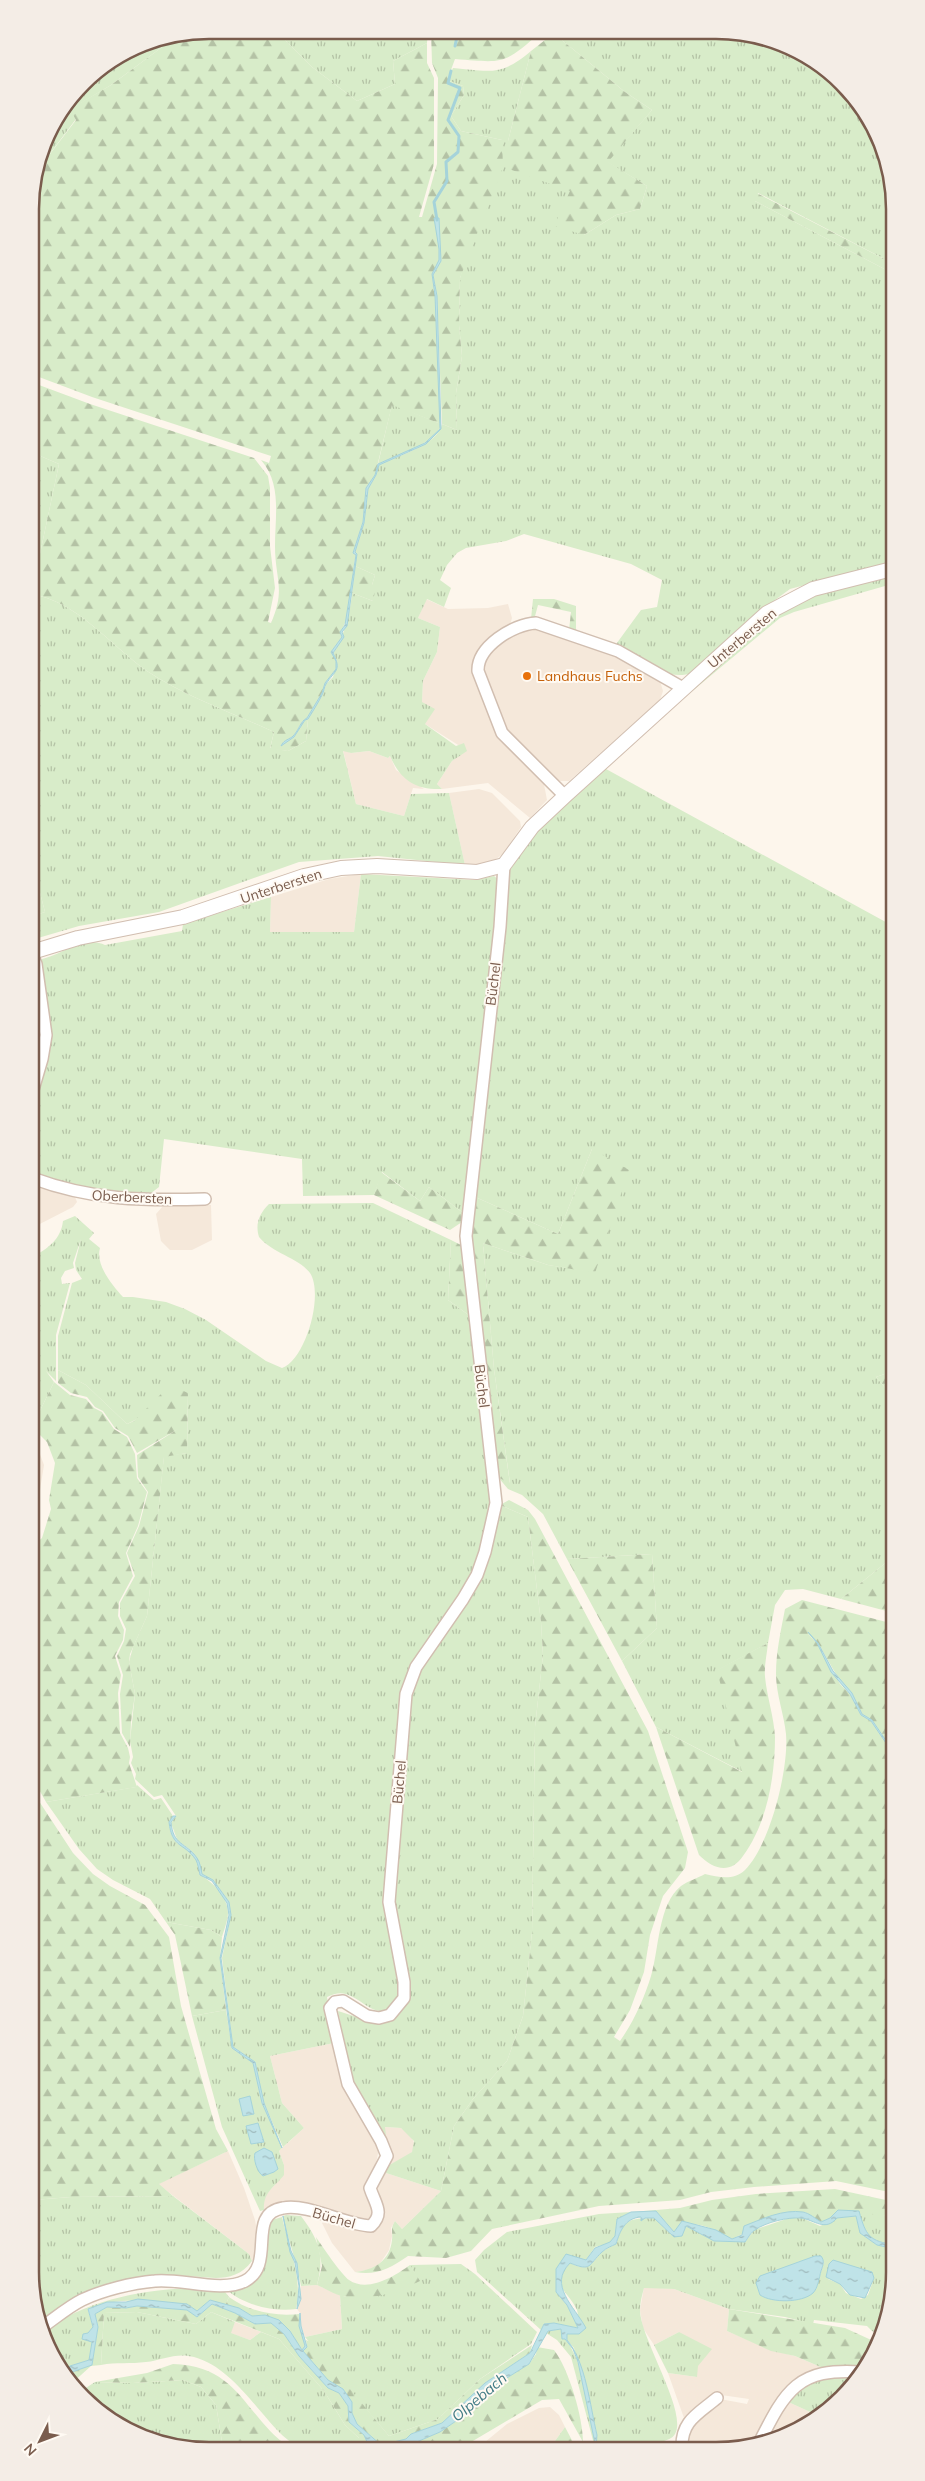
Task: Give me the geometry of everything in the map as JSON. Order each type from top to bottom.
[{"type":"street","name":"Unterbersten","points":[[39,951],[78,938],[183,917],[304,876],[341,868],[376,866],[477,872],[504,865],[532,827],[767,613],[813,589],[886,571]]},
{"type":"street","points":[[565,796],[502,732],[478,671],[478,661],[482,653],[512,629],[523,624],[536,623],[618,651],[683,688]]},
{"type":"street","name":"Büchel","points":[[47,2324],[82,2300],[118,2288],[155,2280],[230,2285],[245,2281],[258,2270],[262,2251],[262,2223],[270,2213],[284,2208],[312,2211],[355,2226],[371,2226],[377,2220],[380,2211],[370,2188],[387,2156],[348,2084],[330,2008],[335,2002],[343,2001],[368,2016],[379,2018],[390,2015],[404,1998],[404,1982],[389,1902],[406,1694],[416,1667],[463,1599],[476,1575],[486,1552],[496,1503],[466,1236],[500,927],[504,865]]},
{"type":"street","points":[[39,984],[46,1029],[39,1069]]},
{"type":"street","name":"Oberbersten","points":[[39,1180],[90,1196],[148,1201],[205,1200]]},
{"type":"street","points":[[763,2435],[782,2400],[795,2386],[823,2372],[854,2372]]},
{"type":"street","points":[[682,2442],[682,2434],[685,2427],[717,2398]]},
{"type":"shaded area","points":[[426,599],[448,609],[488,608],[508,604],[512,618],[510,625],[479,651],[473,665],[498,734],[543,779],[547,800],[530,818],[488,783],[442,789],[437,784],[452,761],[466,750],[425,724],[422,702],[423,681],[437,652],[440,627],[418,618]]},
{"type":"shaded area","points":[[529,626],[618,656],[660,681],[663,691],[660,700],[569,781],[560,781],[552,777],[505,732],[481,671],[485,655],[514,631]]},
{"type":"shaded area","points":[[343,750],[351,753],[369,751],[388,758],[390,756],[396,770],[424,789],[413,788],[404,816],[356,804]]},
{"type":"shaded area","points":[[479,789],[492,793],[520,821],[521,827],[503,854],[493,861],[476,866],[465,865],[449,793]]},
{"type":"shaded area","points":[[361,874],[354,932],[270,932],[271,897],[329,879]]},
{"type":"shaded area","points":[[39,1184],[75,1197],[77,1202],[73,1207],[39,1224]]},
{"type":"shaded area","points":[[211,1205],[212,1240],[192,1250],[170,1250],[161,1241],[156,1214],[163,1206]]},
{"type":"shaded area","points":[[39,1452],[44,1465],[39,1496]]},
{"type":"shaded area","points":[[334,2043],[379,2147],[377,2159],[367,2186],[374,2211],[372,2218],[367,2221],[353,2221],[301,2202],[281,2203],[264,2210],[264,2197],[280,2179],[284,2165],[279,2151],[304,2128],[282,2103],[270,2056]]},
{"type":"shaded area","points":[[384,2127],[401,2128],[411,2136],[415,2145],[408,2156],[386,2167]]},
{"type":"shaded area","points":[[228,2151],[255,2220],[258,2237],[256,2256],[252,2261],[249,2254],[158,2184]]},
{"type":"shaded area","points":[[383,2172],[441,2191],[402,2229],[395,2221],[391,2228],[392,2236],[389,2250],[379,2265],[368,2270],[355,2272],[332,2243],[322,2223],[327,2220],[355,2228],[376,2227],[374,2193]]},
{"type":"shaded area","points":[[317,2285],[340,2295],[342,2329],[305,2337],[301,2326],[300,2313],[297,2309],[301,2299],[299,2293],[301,2286]]},
{"type":"shaded area","points":[[644,2287],[674,2289],[729,2309],[727,2331],[771,2350],[795,2356],[823,2368],[778,2399],[757,2437],[728,2442],[687,2442],[688,2429],[720,2399],[747,2404],[749,2399],[714,2394],[689,2419],[684,2418],[668,2373],[697,2377],[679,2332],[654,2345],[643,2328],[640,2310]]},
{"type":"shaded area","points":[[235,2322],[261,2332],[250,2340],[230,2333]]},
{"type":"shaded area","points":[[786,2401],[812,2413],[782,2429],[769,2433]]},
{"type":"shaded area","points":[[550,2407],[559,2415],[565,2427],[554,2442],[485,2442],[507,2424],[539,2408]]},
{"type":"green space","points":[[208,39],[284,39],[312,67],[357,101],[395,84],[393,61],[427,43],[427,63],[434,78],[434,164],[419,217],[422,217],[437,164],[438,78],[432,63],[431,39],[533,39],[519,51],[502,59],[484,61],[455,59],[448,78],[449,81],[463,86],[464,95],[451,116],[461,131],[502,140],[503,167],[460,278],[459,325],[462,356],[456,393],[457,430],[442,424],[437,296],[433,275],[441,261],[432,274],[435,295],[441,424],[392,405],[375,475],[366,488],[363,522],[353,553],[356,555],[348,616],[340,632],[342,637],[331,652],[336,661],[336,669],[325,683],[322,693],[307,718],[301,723],[294,735],[281,745],[294,737],[305,720],[308,719],[306,741],[288,751],[270,749],[274,732],[161,680],[133,661],[78,615],[63,605],[39,596],[39,559],[59,464],[39,455],[39,385],[90,404],[254,458],[268,476],[270,488],[270,546],[275,588],[268,622],[271,623],[278,601],[279,584],[275,557],[275,490],[268,469],[261,460],[269,463],[271,456],[92,397],[39,377],[39,197],[42,175],[47,158],[76,120],[70,110],[111,85],[165,45],[175,42]]},
{"type":"green space","points":[[284,39],[427,39],[427,43],[393,61],[395,84],[357,101],[312,67]]},
{"type":"green space","points":[[561,39],[717,39],[739,40],[771,48],[802,61],[837,88],[858,114],[869,133],[883,175],[886,197],[886,260],[758,193],[755,201],[886,270],[886,564],[790,589],[771,603],[692,673],[682,675],[662,672],[652,668],[614,647],[641,610],[657,607],[662,580],[631,564],[524,534],[506,541],[466,548],[457,553],[447,565],[440,580],[451,588],[444,607],[427,599],[418,618],[440,627],[437,652],[423,681],[422,702],[435,709],[425,724],[456,746],[464,743],[467,751],[452,761],[437,784],[442,789],[433,789],[417,786],[404,778],[390,756],[388,758],[369,751],[351,753],[343,751],[356,804],[404,816],[411,794],[449,793],[465,865],[378,856],[299,862],[159,912],[79,926],[39,938],[39,914],[45,912],[39,889],[39,596],[63,605],[78,615],[133,661],[161,680],[274,732],[270,748],[288,751],[306,741],[308,719],[326,684],[333,677],[337,661],[333,653],[343,633],[352,593],[373,601],[372,585],[375,575],[355,566],[357,554],[355,552],[364,523],[368,489],[379,465],[425,444],[439,431],[442,424],[457,430],[456,393],[462,356],[459,325],[460,278],[502,140],[461,131],[451,116],[464,95],[463,86],[449,81],[448,78],[453,68],[486,71],[503,69],[531,51],[508,141],[571,191],[584,235],[616,215],[640,209],[647,186],[607,162],[652,110],[625,92]]},
{"type":"green space","points":[[561,39],[625,92],[652,110],[608,162],[647,186],[640,209],[616,215],[584,235],[554,226],[570,191],[509,169],[508,141],[531,51],[545,40]]},
{"type":"green space","points":[[165,45],[111,85],[71,109],[76,119],[47,157],[56,133],[67,114],[74,105],[88,88],[123,61]]},
{"type":"green space","points":[[745,187],[886,260],[886,270],[755,201]]},
{"type":"green space","points":[[392,404],[441,424],[432,438],[378,464]]},
{"type":"green space","points":[[39,455],[59,464],[39,559]]},
{"type":"green space","points":[[355,566],[375,575],[372,585],[376,587],[373,601],[352,593]]},
{"type":"green space","points":[[886,575],[886,586],[794,612],[780,618],[678,703],[606,769],[886,922],[886,1373],[876,1377],[886,1389],[886,1562],[841,1599],[803,1589],[785,1590],[775,1605],[768,1643],[718,1670],[743,1772],[656,1727],[622,1661],[657,1628],[652,1554],[567,1559],[543,1514],[522,1495],[508,1489],[498,1477],[510,1483],[494,1369],[483,1243],[548,1265],[595,1272],[592,1149],[558,1234],[473,1196],[510,870],[535,833],[773,615],[801,599]]},
{"type":"green space","points":[[533,599],[554,599],[576,606],[576,632],[569,630],[571,612],[538,605],[534,620],[531,619]]},
{"type":"green space","points":[[361,874],[475,880],[494,876],[500,881],[462,1212],[429,1187],[420,1201],[382,1172],[374,1195],[303,1196],[302,1159],[164,1139],[159,1187],[146,1197],[93,1192],[39,1176],[39,1082],[51,1035],[40,963],[42,959],[89,942],[105,945],[182,931],[183,924],[271,897],[270,932],[354,932]]},
{"type":"green space","points":[[39,889],[45,912],[39,914]]},
{"type":"green space","points":[[592,1149],[629,1170],[595,1273],[548,1265],[483,1243],[494,1369],[510,1484],[498,1477],[470,1238],[473,1196],[558,1234]]},
{"type":"green space","points":[[381,1172],[420,1201],[429,1187],[462,1212],[462,1222],[450,1230],[374,1195]]},
{"type":"green space","points":[[373,1203],[451,1240],[448,1300],[470,1316],[491,1483],[490,1517],[474,1573],[410,1672],[385,1883],[399,1995],[392,2005],[386,2010],[380,2011],[374,2010],[346,1994],[341,1993],[327,1997],[334,2043],[270,2056],[282,2103],[304,2128],[283,2147],[264,2103],[255,2062],[233,2047],[222,1958],[231,1915],[229,1902],[213,1880],[202,1874],[199,1863],[191,1851],[178,1842],[171,1823],[176,1816],[162,1795],[154,1797],[135,1779],[136,1774],[131,1763],[133,1757],[130,1741],[135,1694],[129,1662],[133,1647],[147,1616],[164,1456],[187,1453],[188,1394],[127,1424],[86,1385],[58,1370],[58,1336],[72,1283],[82,1279],[76,1270],[75,1263],[81,1239],[73,1263],[74,1268],[65,1271],[61,1278],[62,1284],[70,1283],[56,1335],[56,1381],[46,1371],[54,1382],[39,1413],[39,1253],[57,1238],[63,1221],[75,1216],[94,1233],[89,1239],[100,1248],[99,1255],[102,1268],[123,1297],[166,1302],[185,1309],[206,1320],[266,1361],[282,1368],[291,1362],[305,1340],[310,1325],[314,1310],[314,1283],[310,1273],[305,1268],[264,1243],[259,1237],[257,1228],[260,1215],[269,1204]]},
{"type":"green space","points":[[451,1240],[463,1246],[470,1316],[448,1300]]},
{"type":"green space","points":[[58,1370],[86,1385],[127,1424],[134,1421],[170,1385],[188,1393],[187,1453],[164,1457],[147,1616],[130,1654],[129,1662],[135,1694],[130,1747],[122,1733],[120,1694],[123,1675],[117,1656],[124,1641],[126,1629],[120,1616],[120,1603],[135,1576],[127,1553],[139,1526],[148,1492],[138,1477],[137,1455],[178,1429],[137,1453],[128,1436],[115,1428],[103,1411],[95,1407],[87,1397],[71,1393],[58,1383]]},
{"type":"green space","points":[[886,1373],[886,1389],[876,1377]]},
{"type":"green space","points":[[54,1382],[70,1395],[86,1399],[94,1408],[102,1412],[114,1429],[127,1437],[135,1454],[137,1478],[147,1492],[138,1526],[126,1553],[133,1576],[119,1602],[118,1616],[124,1630],[123,1640],[115,1656],[121,1675],[118,1693],[120,1733],[128,1748],[129,1763],[137,1787],[46,1802],[39,1790],[39,1541],[42,1538],[51,1509],[49,1500],[55,1463],[47,1442],[39,1434],[39,1413]]},
{"type":"green space","points":[[509,1500],[528,1510],[535,1519],[648,1731],[688,1852],[685,1868],[663,1896],[650,1935],[644,1972],[630,2010],[614,2037],[620,2041],[634,2018],[645,1993],[654,1965],[660,1928],[673,1894],[684,1884],[705,1874],[731,1877],[745,1870],[754,1858],[770,1825],[781,1786],[786,1749],[785,1726],[777,1689],[776,1674],[785,1609],[802,1600],[886,1622],[886,1741],[872,1720],[862,1714],[852,1693],[841,1683],[818,1643],[807,1633],[817,1643],[840,1684],[850,1694],[861,1715],[871,1721],[886,1743],[886,2191],[836,2181],[754,2187],[711,2192],[680,2200],[599,2206],[492,2229],[471,2251],[446,2258],[408,2256],[396,2264],[377,2272],[355,2272],[375,2267],[380,2263],[391,2247],[392,2228],[395,2221],[402,2229],[441,2191],[454,2126],[473,2099],[507,2061],[523,2016],[532,1932],[535,1727],[543,1655],[541,1622],[528,1517],[500,1505]]},
{"type":"green space","points":[[500,1505],[528,1517],[541,1622],[543,1655],[535,1727],[532,1932],[523,2016],[507,2061],[473,2099],[454,2126],[441,2191],[383,2172],[386,2167],[412,2152],[414,2141],[401,2128],[385,2127],[387,2145],[354,2091],[338,2011],[363,2019],[391,2018],[402,2010],[408,1995],[392,1882],[409,1701],[416,1675],[466,1601]]},
{"type":"green space","points":[[652,1554],[657,1628],[622,1661],[567,1559]]},
{"type":"green space","points":[[886,1562],[886,1611],[841,1599]]},
{"type":"green space","points":[[768,1643],[765,1677],[775,1737],[775,1752],[768,1799],[758,1829],[743,1856],[733,1866],[721,1868],[710,1864],[699,1855],[656,1727],[742,1772],[717,1670]]},
{"type":"green space","points":[[137,1785],[154,1800],[161,1798],[173,1816],[169,1822],[173,1837],[192,1854],[198,1865],[200,1875],[215,1886],[223,1896],[228,1913],[222,1937],[211,1930],[166,1922],[150,1899],[113,1880],[97,1869],[79,1849],[46,1802],[136,1787]]},
{"type":"green space","points":[[39,1801],[73,1853],[93,1874],[110,1886],[145,1905],[169,1937],[181,2006],[216,2129],[228,2151],[159,2184],[173,2196],[71,2197],[39,2200]]},
{"type":"green space","points":[[166,1922],[211,1930],[222,1937],[220,1958],[226,2010],[192,2016],[175,1935]]},
{"type":"green space","points":[[226,2010],[232,2048],[253,2063],[262,2103],[282,2148],[279,2151],[284,2165],[284,2175],[267,2194],[264,2210],[260,2211],[222,2127],[192,2016]]},
{"type":"green space","points":[[835,2189],[886,2200],[886,2216],[838,2210],[830,2218],[821,2222],[805,2212],[788,2212],[732,2239],[710,2228],[695,2225],[681,2227],[674,2232],[656,2211],[632,2212],[680,2208],[712,2200],[756,2194]]},
{"type":"green space","points":[[173,2196],[249,2254],[252,2261],[236,2274],[226,2277],[174,2276],[139,2282],[105,2294],[46,2321],[40,2295],[39,2200],[71,2197]]},
{"type":"green space","points":[[859,2211],[886,2216],[886,2243],[879,2242],[870,2236]]},
{"type":"green space","points":[[631,2212],[617,2219],[615,2236],[610,2243],[595,2247],[586,2260],[566,2255],[556,2292],[567,2305],[578,2328],[554,2323],[544,2324],[541,2330],[477,2272],[475,2260],[484,2250],[507,2232],[599,2214]]},
{"type":"green space","points":[[283,2216],[301,2216],[316,2240],[320,2256],[317,2285],[301,2286]]},
{"type":"green space","points":[[856,2216],[860,2233],[877,2245],[886,2247],[886,2284],[883,2306],[875,2332],[867,2326],[814,2320],[813,2324],[785,2317],[729,2309],[674,2289],[644,2288],[640,2307],[642,2322],[670,2392],[677,2424],[675,2434],[669,2439],[659,2442],[596,2442],[597,2435],[574,2348],[566,2339],[567,2334],[578,2334],[577,2310],[560,2283],[564,2271],[570,2263],[581,2267],[588,2266],[603,2252],[616,2244],[625,2225],[639,2219],[654,2218],[674,2237],[686,2226],[714,2241],[745,2242],[754,2230],[789,2218],[802,2218],[820,2226],[837,2218]],"holes":[[[824,2262],[816,2288],[796,2300],[763,2297]],[[874,2278],[868,2295],[861,2299],[846,2293],[840,2284],[828,2279]]]},
{"type":"green space","points":[[282,2217],[298,2286],[296,2309],[287,2310],[268,2308],[250,2303],[233,2295],[226,2289],[249,2281],[265,2232],[272,2220]]},
{"type":"green space","points":[[316,2237],[341,2272],[356,2284],[364,2285],[381,2282],[410,2265],[420,2281],[403,2289],[375,2297],[356,2298],[335,2294],[317,2285],[322,2266]]},
{"type":"green space","points":[[461,2264],[475,2274],[537,2332],[531,2344],[480,2379],[438,2419],[389,2436],[305,2337],[342,2329],[340,2295],[346,2297],[419,2281],[410,2265]]},
{"type":"green space","points":[[222,2288],[229,2297],[225,2306],[210,2300],[197,2311],[170,2304],[142,2301],[114,2302],[100,2305],[88,2310],[93,2327],[88,2333],[92,2342],[89,2360],[68,2368],[61,2358],[49,2328],[59,2321],[93,2305],[130,2295],[168,2289]]},
{"type":"green space","points":[[229,2297],[236,2302],[262,2312],[281,2315],[299,2314],[305,2346],[302,2350],[290,2331],[265,2315],[252,2316],[239,2308],[225,2306]]},
{"type":"green space","points":[[212,2304],[235,2313],[255,2324],[271,2323],[284,2334],[299,2356],[328,2388],[339,2393],[348,2406],[349,2422],[364,2435],[367,2442],[349,2442],[359,2438],[345,2425],[324,2391],[279,2339],[211,2312],[196,2324],[137,2312],[104,2313],[101,2365],[91,2366],[77,2379],[72,2373],[92,2365],[98,2327],[95,2314],[107,2307],[126,2308],[137,2306],[188,2310],[197,2317]]},
{"type":"green space","points":[[729,2309],[845,2328],[872,2340],[858,2367],[823,2368],[795,2356],[771,2351],[727,2331]]},
{"type":"green space","points":[[137,2312],[196,2324],[211,2312],[235,2322],[231,2333],[250,2340],[261,2332],[279,2339],[324,2391],[345,2425],[360,2439],[350,2442],[291,2442],[280,2433],[227,2376],[211,2364],[194,2357],[182,2355],[146,2362],[101,2365],[104,2313]]},
{"type":"green space","points":[[562,2329],[578,2362],[595,2442],[593,2442],[571,2357],[557,2340],[546,2333]]},
{"type":"green space","points":[[679,2332],[712,2349],[698,2366],[697,2377],[668,2373],[654,2345]]},
{"type":"green space","points":[[306,2340],[311,2342],[389,2436],[438,2419],[480,2379],[532,2345],[530,2353],[485,2383],[442,2423],[411,2434],[407,2439],[394,2442],[378,2442],[357,2424],[352,2413],[352,2402],[343,2389],[328,2380],[303,2351],[307,2347]]},
{"type":"green space","points":[[537,2347],[554,2350],[560,2358],[578,2407],[583,2442],[559,2399],[542,2400],[471,2442],[417,2442],[440,2432],[456,2421],[491,2388],[529,2364],[536,2354]]},
{"type":"green space","points":[[173,2364],[195,2367],[213,2373],[227,2383],[283,2442],[222,2442],[216,2405],[201,2387],[183,2380],[133,2383],[95,2382],[147,2373]]},
{"type":"green space","points":[[826,2376],[850,2377],[829,2400],[812,2413],[786,2401],[795,2391]]},
{"type":"green space","points":[[183,2380],[201,2387],[216,2405],[222,2442],[197,2442],[175,2439],[143,2429],[123,2420],[85,2389],[95,2382],[133,2383]]},
{"type":"green space","points":[[565,2427],[573,2442],[554,2442]]},
{"type":"water","points":[[434,218],[439,218],[441,261],[433,275],[437,296],[441,429],[426,444],[379,465],[376,475],[368,489],[364,523],[355,552],[357,554],[347,626],[342,632],[344,637],[333,653],[337,663],[336,670],[326,684],[323,694],[308,719],[305,720],[294,737],[281,746],[294,735],[303,721],[307,718],[322,693],[325,683],[336,669],[336,661],[331,652],[342,637],[340,632],[345,625],[356,555],[353,553],[363,522],[366,488],[375,475],[378,464],[425,443],[440,429],[435,295],[432,274],[439,260],[439,249]]},
{"type":"water","points":[[808,1632],[818,1643],[833,1671],[852,1693],[862,1714],[872,1720],[886,1743],[871,1721],[861,1715],[850,1694],[831,1672],[817,1643]]},
{"type":"water","points":[[173,1816],[176,1816],[171,1822],[172,1830],[177,1840],[193,1853],[199,1861],[202,1874],[213,1880],[229,1902],[231,1915],[221,1958],[233,2047],[255,2062],[264,2103],[282,2148],[262,2103],[253,2063],[232,2048],[220,1958],[229,1915],[227,1903],[212,1881],[200,1875],[197,1862],[192,1854],[173,1837],[169,1822]]},
{"type":"water","points":[[250,2096],[254,2114],[243,2116],[239,2099]]},
{"type":"water","points":[[258,2123],[264,2142],[251,2144],[246,2126]]},
{"type":"water","points":[[264,2148],[272,2152],[278,2169],[263,2176],[257,2169],[255,2153]]},
{"type":"water","name":"Olpebach","points":[[838,2210],[859,2211],[870,2236],[879,2242],[886,2243],[886,2247],[877,2245],[860,2233],[856,2216],[837,2218],[833,2222],[824,2225],[801,2218],[777,2221],[760,2227],[745,2242],[714,2241],[686,2226],[682,2236],[674,2237],[654,2218],[645,2218],[641,2221],[641,2217],[635,2218],[621,2230],[616,2244],[607,2248],[589,2266],[582,2267],[570,2263],[564,2271],[562,2287],[565,2296],[586,2328],[579,2334],[567,2334],[567,2340],[573,2349],[565,2339],[562,2339],[561,2329],[548,2331],[529,2364],[491,2388],[456,2421],[440,2432],[417,2442],[394,2442],[406,2439],[411,2434],[442,2423],[485,2383],[530,2353],[544,2324],[554,2323],[578,2328],[567,2305],[556,2292],[556,2269],[566,2254],[586,2260],[595,2248],[610,2242],[615,2236],[617,2219],[631,2212],[656,2211],[674,2232],[682,2221],[716,2230],[732,2239],[742,2235],[744,2226],[773,2215],[795,2211],[810,2215],[821,2222],[830,2218]]},
{"type":"water","points":[[283,2216],[291,2251],[297,2263],[301,2299],[297,2309],[299,2286],[295,2263],[290,2252]]},
{"type":"water","points":[[815,2256],[821,2256],[823,2263],[817,2286],[813,2293],[802,2299],[787,2301],[765,2298],[760,2295],[756,2283],[760,2276]]},
{"type":"water","points":[[833,2260],[872,2272],[874,2278],[865,2298],[850,2295],[840,2284],[826,2277],[829,2264]]},
{"type":"water","points":[[138,2299],[187,2304],[197,2311],[210,2300],[239,2308],[252,2316],[265,2315],[279,2320],[290,2331],[302,2350],[305,2346],[299,2326],[300,2313],[301,2326],[307,2347],[303,2351],[328,2380],[343,2389],[352,2402],[352,2413],[357,2424],[378,2442],[367,2442],[364,2435],[349,2422],[348,2406],[339,2393],[328,2388],[299,2356],[284,2334],[271,2323],[255,2324],[235,2313],[212,2304],[197,2317],[187,2310],[137,2306],[126,2308],[107,2307],[95,2314],[98,2327],[92,2365],[72,2373],[68,2368],[89,2360],[92,2342],[82,2339],[83,2334],[88,2333],[93,2327],[88,2309],[107,2302],[126,2302]]},
{"type":"water","points":[[573,2349],[583,2372],[597,2435],[596,2442],[595,2442],[578,2362]]},
{"type":"waterway","points":[[455,46],[456,39]]},
{"type":"waterway","points":[[437,220],[434,202],[447,181],[446,162],[458,152],[459,136],[448,120],[460,88],[448,83],[451,71]]},
{"type":"place","name":"Landhaus Fuchs","points":[[527,676]]}]
